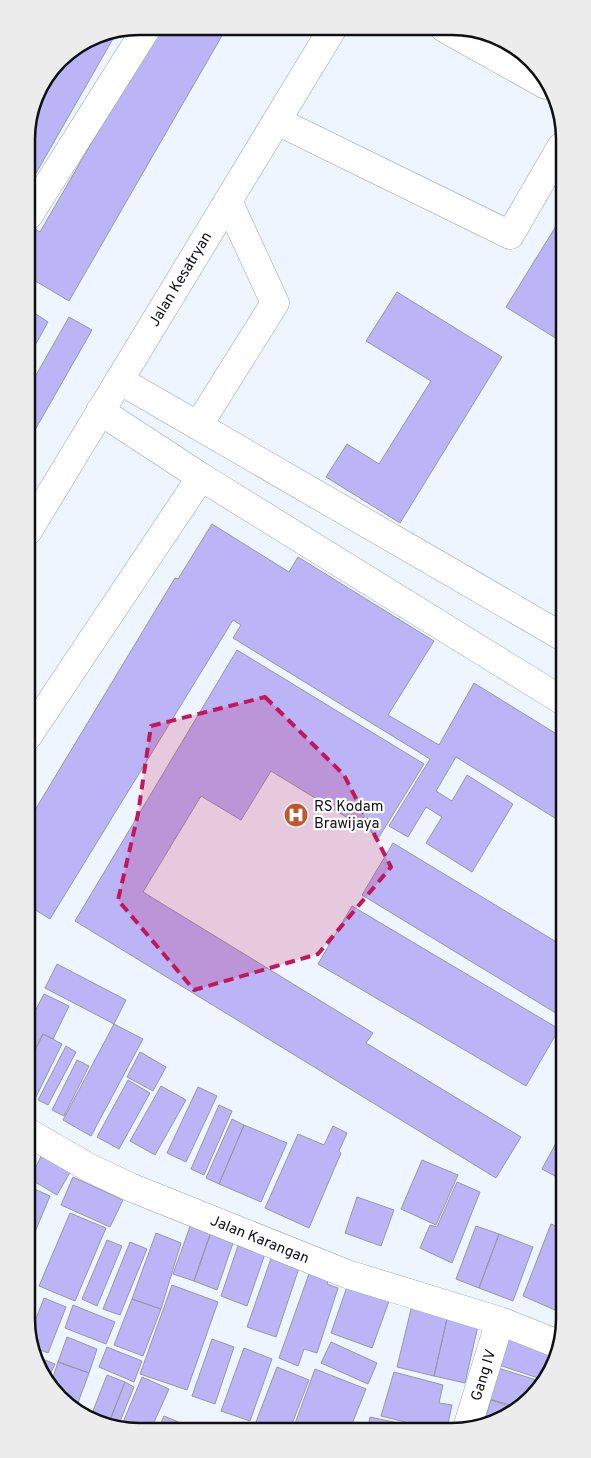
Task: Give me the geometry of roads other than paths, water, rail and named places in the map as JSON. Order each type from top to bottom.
[{"type":"street","points":[[35,205],[142,35]]},
{"type":"street","name":"Jalan Kesatryan","points":[[35,510],[100,411],[329,35]]},
{"type":"street","points":[[457,35],[537,80]]},
{"type":"street","points":[[276,120],[510,235],[556,156]]},
{"type":"street","points":[[198,426],[275,303],[228,201]]},
{"type":"street","points":[[119,380],[556,633]]},
{"type":"street","points":[[100,411],[201,477],[556,698]]},
{"type":"street","points":[[35,726],[201,477]]},
{"type":"street","name":"Jalan Karangan","points":[[35,1136],[88,1167],[130,1187],[347,1274],[500,1321],[553,1342]]},
{"type":"street","name":"Gang IV","points":[[468,1421],[500,1321]]},
{"type":"place","name":"RS Kodam Brawijaya","points":[[296,815]]}]
